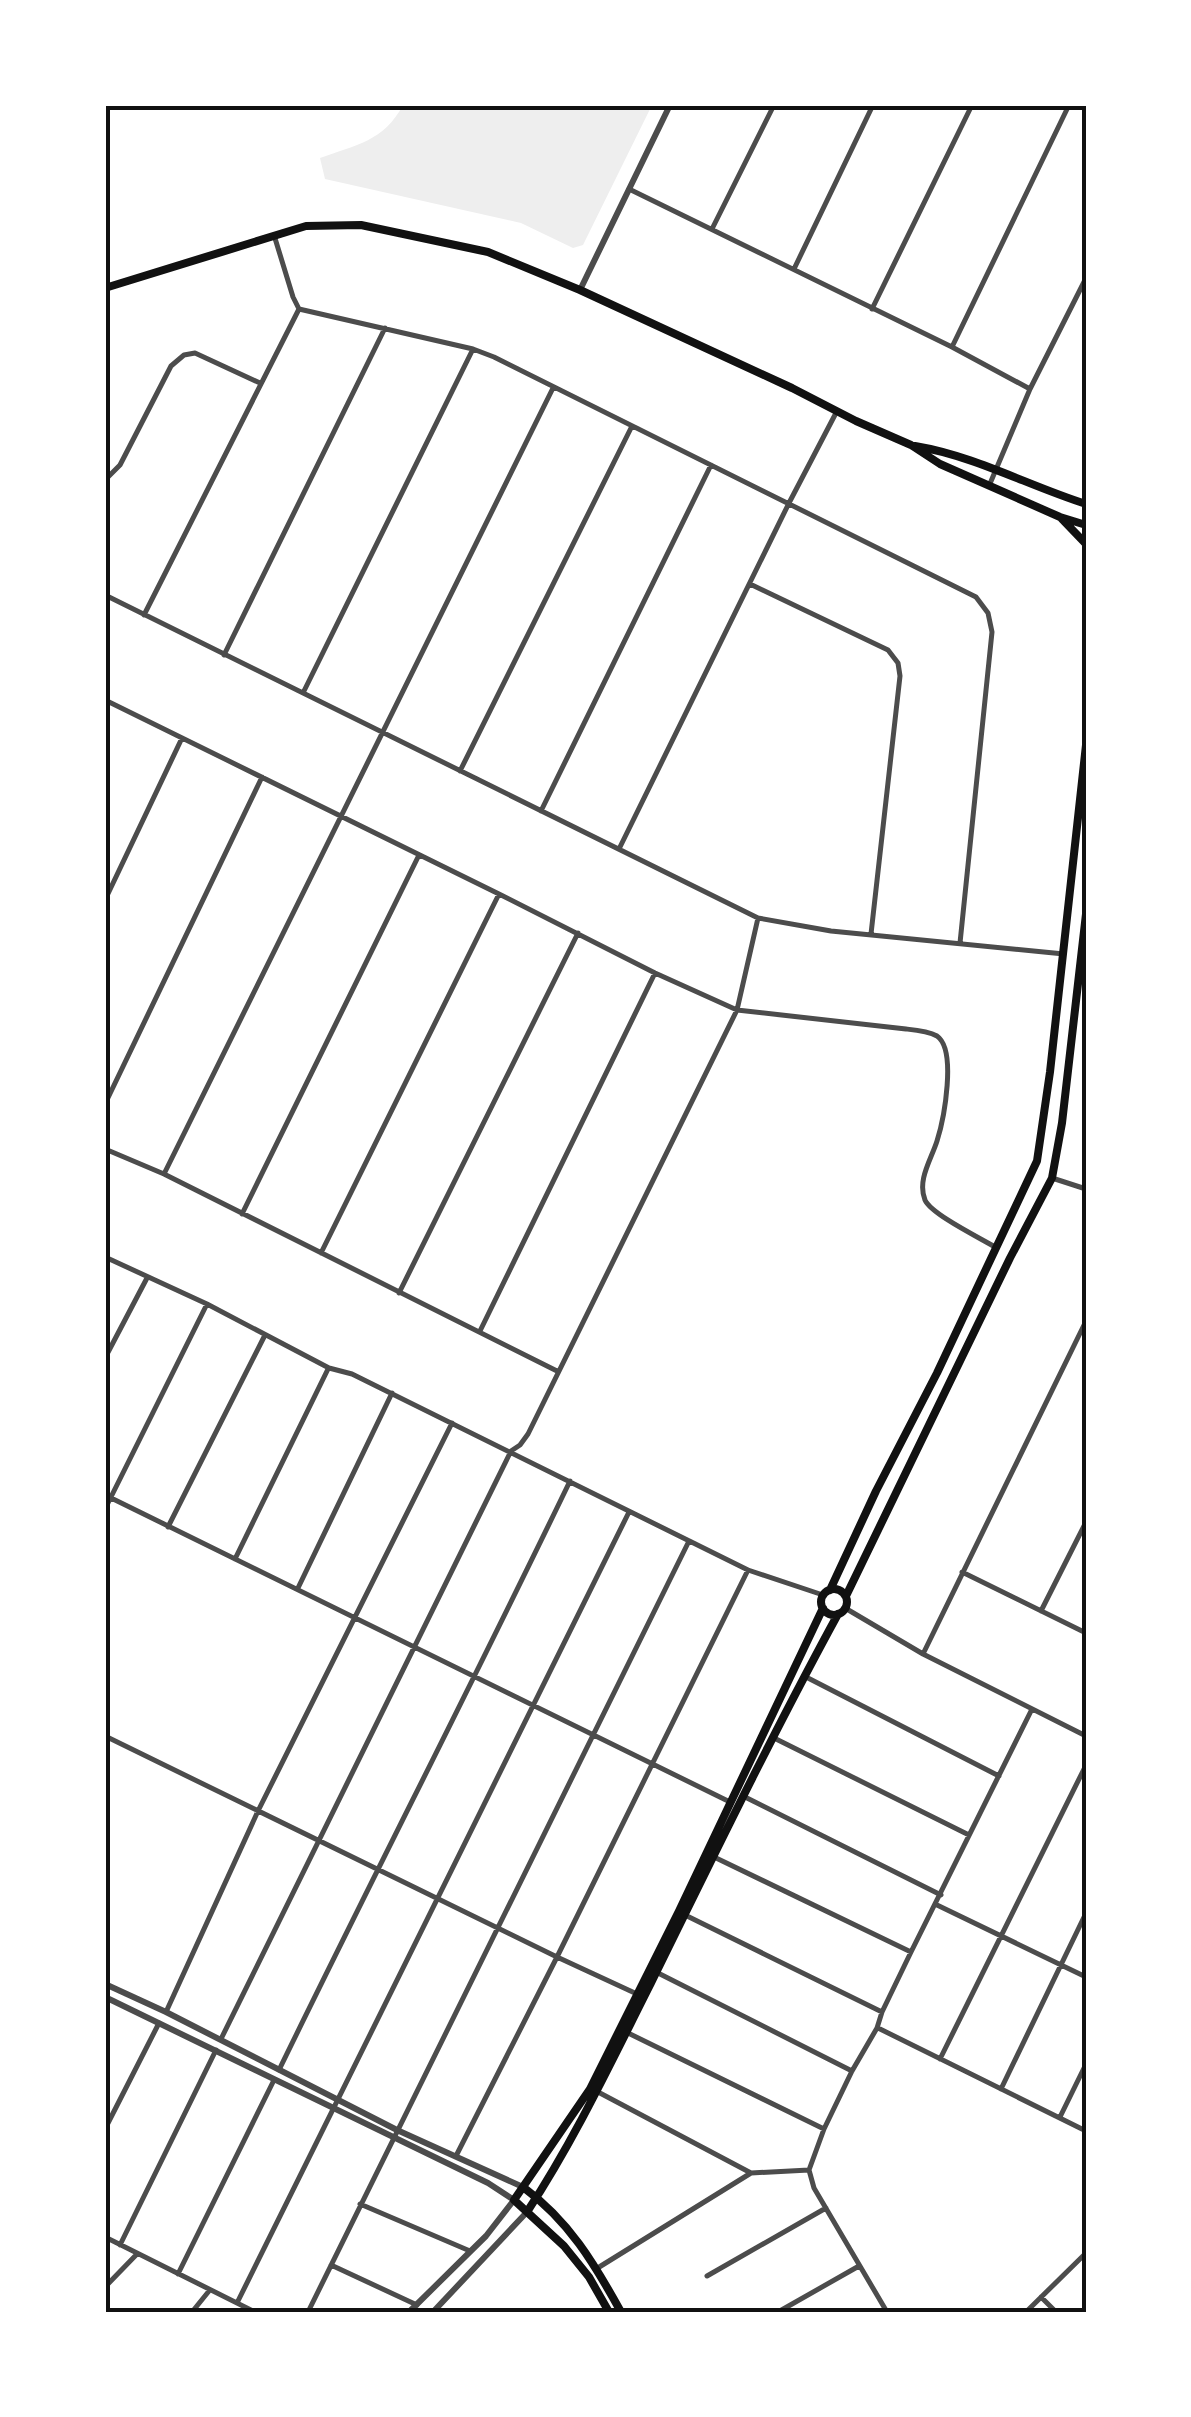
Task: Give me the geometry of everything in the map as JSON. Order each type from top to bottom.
[{"type":"main road","points":[[105,288],[306,226],[360,225],[488,252],[792,388],[988,486],[1086,525]]},
{"type":"main road","points":[[911,445],[996,469],[1086,504]]},
{"type":"main road","points":[[1060,517],[1086,544]]},
{"type":"main road","points":[[609,2312],[589,2277],[564,2246],[514,2200],[594,2090],[823,1608],[826,1592],[1033,1174],[1040,1150],[1086,745]]},
{"type":"main road","points":[[528,2212],[626,2032],[804,1676],[842,1611],[1052,1178],[1086,914]]},
{"type":"main road","points":[[826,1592],[838,1590],[846,1596]]},
{"type":"main road","points":[[823,1608],[830,1614],[842,1611]]},
{"type":"main road","points":[[524,2186],[570,2228],[621,2312]]},
{"type":"street","points":[[580,290],[670,105]]},
{"type":"street","points":[[712,229],[774,105]]},
{"type":"street","points":[[793,270],[873,105]]},
{"type":"street","points":[[872,308],[972,105]]},
{"type":"street","points":[[952,347],[1068,105]]},
{"type":"street","points":[[629,188],[1030,389]]},
{"type":"street","points":[[274,235],[300,309],[472,349],[976,597],[992,622],[960,944]]},
{"type":"street","points":[[988,486],[1030,389],[1086,278]]},
{"type":"street","points":[[144,615],[300,309]]},
{"type":"street","points":[[224,655],[385,328]]},
{"type":"street","points":[[303,693],[472,349]]},
{"type":"street","points":[[105,480],[120,465],[176,360],[195,353],[260,383]]},
{"type":"street","points":[[164,1174],[554,387]]},
{"type":"street","points":[[620,848],[837,411]]},
{"type":"street","points":[[460,771],[632,426]]},
{"type":"street","points":[[541,811],[711,465]]},
{"type":"street","points":[[750,584],[888,650],[898,663],[900,676],[871,935]]},
{"type":"street","points":[[105,595],[758,918],[802,928],[1064,954]]},
{"type":"street","points":[[105,700],[656,974],[737,1010],[923,1031],[939,1038],[947,1051],[948,1069],[939,1138],[924,1176],[924,1198],[936,1212],[995,1247]]},
{"type":"street","points":[[105,900],[182,738]]},
{"type":"street","points":[[105,1104],[262,777]]},
{"type":"street","points":[[242,1214],[419,855]]},
{"type":"street","points":[[320,1253],[499,894]]},
{"type":"street","points":[[220,2041],[511,1451],[528,1434],[737,1010],[758,918]]},
{"type":"street","points":[[400,1292],[578,934]]},
{"type":"street","points":[[480,1331],[656,974]]},
{"type":"street","points":[[105,1149],[164,1174],[557,1372]]},
{"type":"street","points":[[1052,1178],[1086,1189]]},
{"type":"street","points":[[105,1257],[328,1368],[352,1374],[511,1451],[748,1570],[826,1592]]},
{"type":"street","points":[[105,1358],[148,1278]]},
{"type":"street","points":[[105,1510],[108,1497],[206,1304]]},
{"type":"street","points":[[923,1654],[1086,1320]]},
{"type":"street","points":[[168,1527],[266,1335]]},
{"type":"street","points":[[235,1559],[328,1368]]},
{"type":"street","points":[[298,1588],[392,1394]]},
{"type":"street","points":[[166,2012],[258,1811],[452,1423]]},
{"type":"street","points":[[278,2070],[570,1481]]},
{"type":"street","points":[[108,1497],[730,1802]]},
{"type":"street","points":[[237,2303],[629,1512]]},
{"type":"street","points":[[1041,1611],[1086,1522]]},
{"type":"street","points":[[308,2312],[689,1541]]},
{"type":"street","points":[[456,2156],[748,1570]]},
{"type":"street","points":[[962,1572],[1086,1632]]},
{"type":"street","points":[[842,1611],[1086,1736]]},
{"type":"street","points":[[804,1676],[999,1776]]},
{"type":"street","points":[[887,2312],[814,2188],[809,2170],[852,2071],[878,2028],[911,1952],[1032,1710]]},
{"type":"street","points":[[105,1736],[638,1994]]},
{"type":"street","points":[[774,1738],[969,1835]]},
{"type":"street","points":[[940,2059],[1086,1765]]},
{"type":"street","points":[[743,1796],[941,1895]]},
{"type":"street","points":[[714,1857],[911,1952]]},
{"type":"street","points":[[936,1905],[1086,1978]]},
{"type":"street","points":[[1001,2089],[1086,1913]]},
{"type":"street","points":[[685,1915],[882,2012]]},
{"type":"street","points":[[656,1972],[852,2071]]},
{"type":"street","points":[[105,1984],[278,2070],[336,2105]]},
{"type":"street","points":[[105,1998],[395,2134],[514,2200],[410,2312]]},
{"type":"street","points":[[105,2129],[160,2022]]},
{"type":"street","points":[[878,2028],[1086,2131]]},
{"type":"street","points":[[626,2032],[824,2129]]},
{"type":"street","points":[[120,2244],[216,2050]]},
{"type":"street","points":[[1060,2118],[1086,2064]]},
{"type":"street","points":[[178,2274],[274,2080]]},
{"type":"street","points":[[594,2090],[751,2173]]},
{"type":"street","points":[[395,2134],[524,2186]]},
{"type":"street","points":[[589,2277],[597,2268],[751,2173],[809,2170]]},
{"type":"street","points":[[360,2204],[470,2251]]},
{"type":"street","points":[[708,2276],[826,2208]]},
{"type":"street","points":[[433,2312],[528,2212]]},
{"type":"street","points":[[105,2237],[255,2312]]},
{"type":"street","points":[[1026,2312],[1086,2253]]},
{"type":"street","points":[[105,2287],[137,2254]]},
{"type":"street","points":[[331,2264],[417,2305]]},
{"type":"street","points":[[778,2312],[859,2266]]},
{"type":"street","points":[[192,2312],[210,2290]]},
{"type":"street","points":[[1041,2297],[1056,2312]]},
{"type":"shaded area","points":[[403,105],[652,105],[583,245],[573,248],[521,223],[325,179],[320,158],[378,134]]}]
